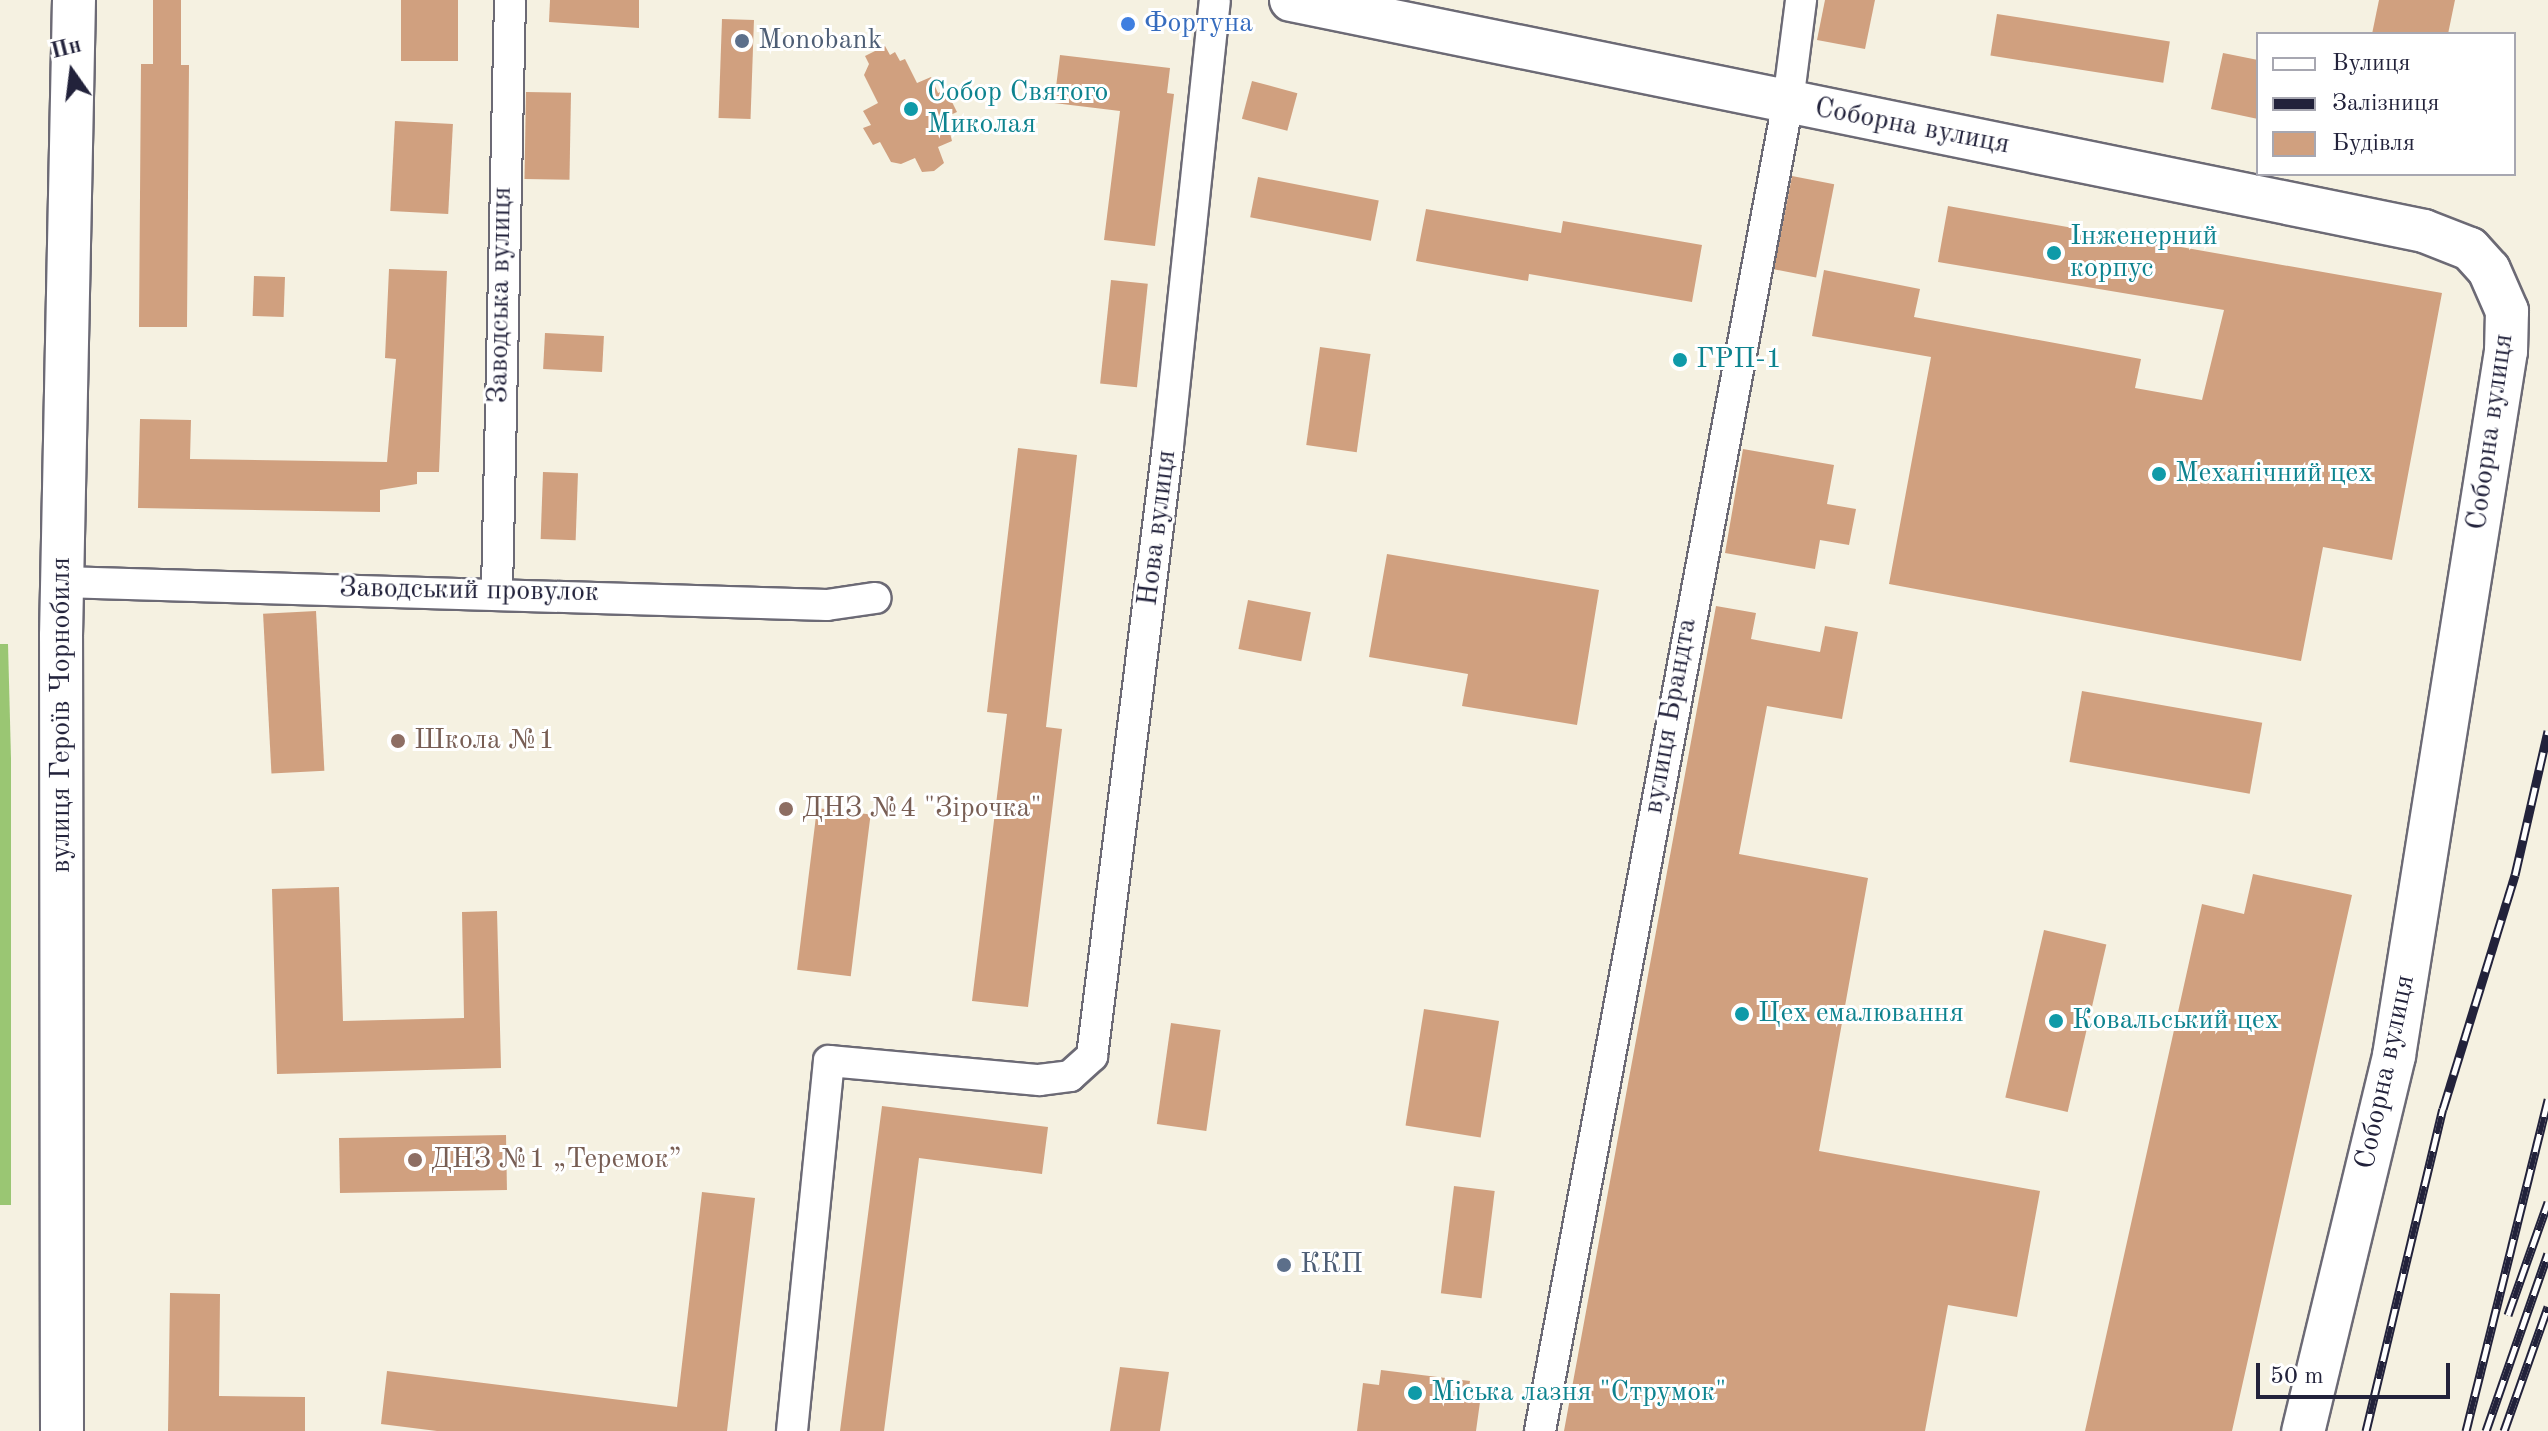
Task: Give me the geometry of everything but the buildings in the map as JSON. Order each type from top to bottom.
[{"type":"main road","name":"вулиця Героїв Чорнобиля","points":[[62,1431],[62,582],[74,0]]},
{"type":"main road","name":"Соборна вулиця","points":[[1291,0],[2424,231],[2470,249],[2489,270],[2507,311],[2506,351],[2394,1056],[2303,1431]]},
{"type":"street","name":"Заводська вулиця","points":[[497,591],[510,0]]},
{"type":"street","name":"Нова вулиця","points":[[792,1431],[829,1061],[1039,1080],[1070,1076],[1092,1056],[1168,446],[1215,0]]},
{"type":"street","name":"вулиця Брандта","points":[[1540,1431],[1788,102],[1801,0]]},
{"type":"street","name":"Заводський провулок","points":[[62,582],[497,591],[827,605],[875,598]]},
{"type":"green space","points":[[0,644],[8,644],[11,759],[11,1205],[0,1205]]},
{"type":"railway","points":[[2366,1431],[2443,1109],[2515,875],[2548,731]]},
{"type":"railway","points":[[2466,1431],[2548,1099]]},
{"type":"railway","points":[[2508,1315],[2548,1202]]},
{"type":"railway","points":[[2486,1431],[2548,1253]]},
{"type":"railway","points":[[2504,1431],[2548,1307]]},
{"type":"place","name":"Фортуна","points":[[1128,24]]},
{"type":"place","name":"Monobank","points":[[742,41]]},
{"type":"place","name":"Собор Святого Миколая","points":[[911,109]]},
{"type":"place","name":"Інженерний корпус","points":[[2054,253]]},
{"type":"place","name":"ГРП-1","points":[[1680,360]]},
{"type":"place","name":"Механічний цех","points":[[2159,474]]},
{"type":"place","name":"Школа №1","points":[[398,741]]},
{"type":"place","name":"ДНЗ №4 \"Зірочка\"","points":[[786,809]]},
{"type":"place","name":"Цех емалювання","points":[[1742,1014]]},
{"type":"place","name":"Ковальський цех","points":[[2056,1021]]},
{"type":"place","name":"ДНЗ №1 „Теремок”","points":[[415,1160]]},
{"type":"place","name":"ККП","points":[[1284,1265]]},
{"type":"place","name":"Міська лазня \"Струмок\"","points":[[1415,1393]]}]
